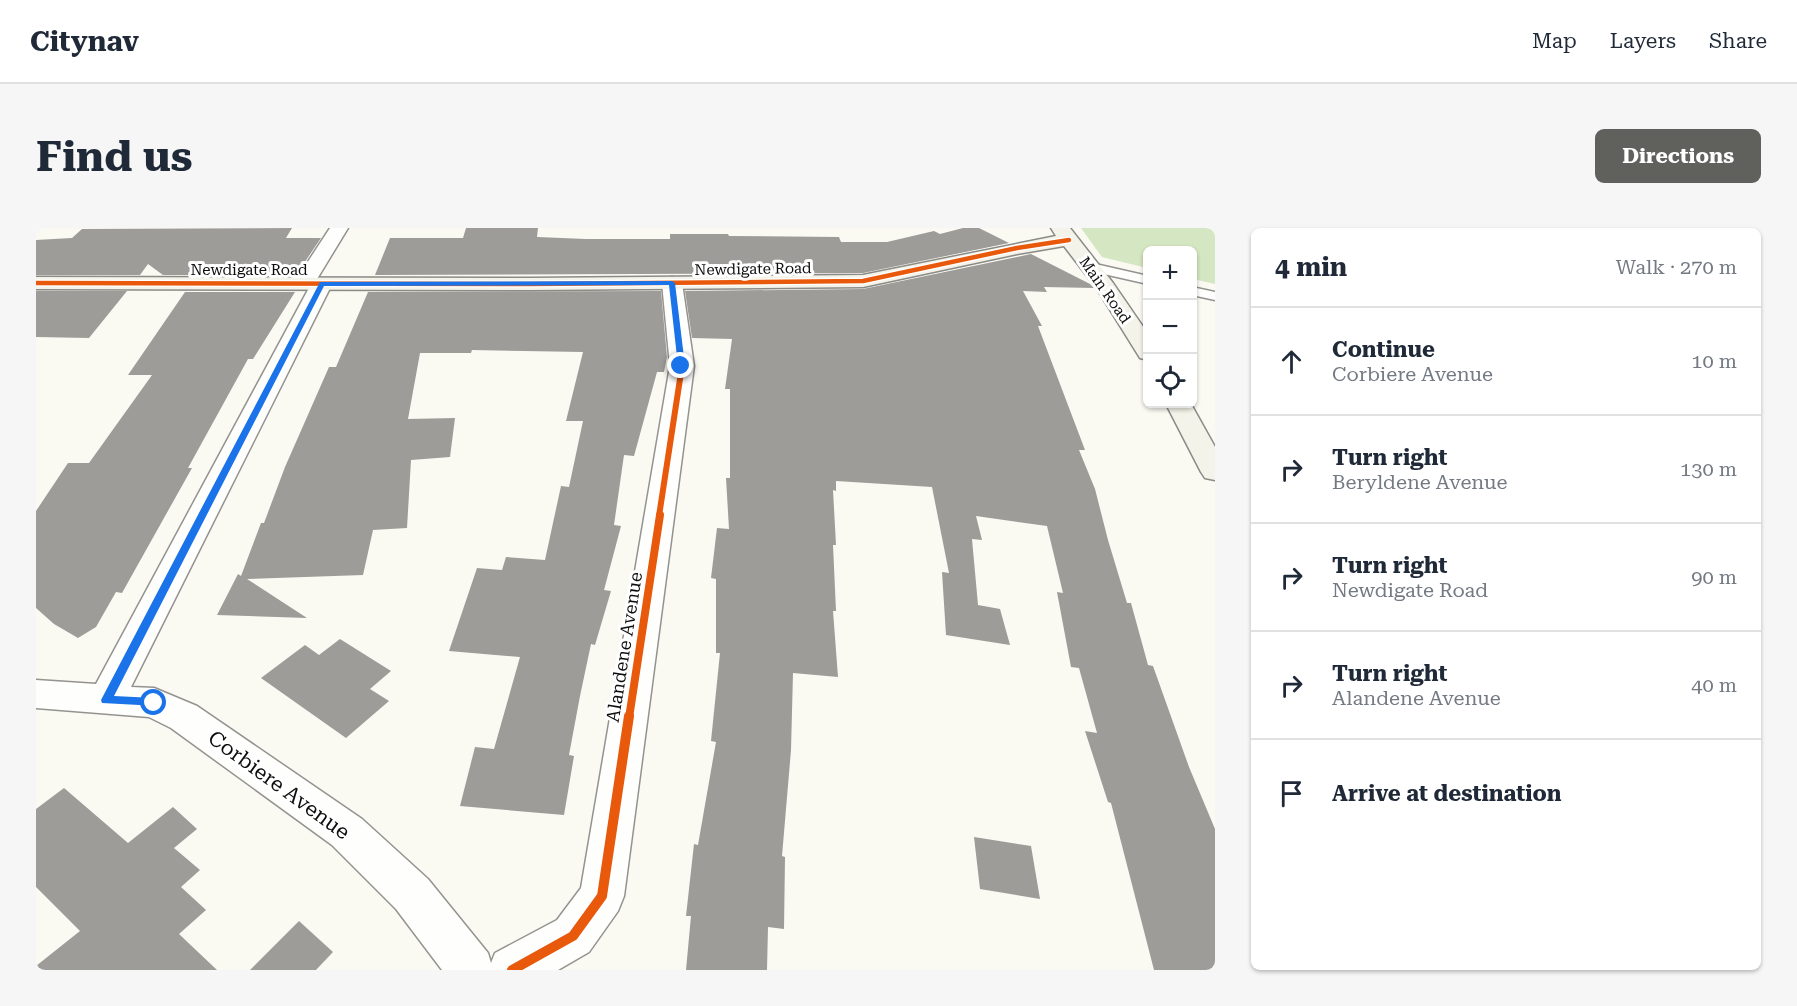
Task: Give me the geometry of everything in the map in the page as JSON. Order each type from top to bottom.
[{"type":"street","points":[[106,700],[339,228]]},
{"type":"street","name":"Newdigate Road","points":[[36,284],[863,281],[890,277],[1065,234]]},
{"type":"street","name":"Main Road","points":[[1065,234],[1091,267],[1143,345]]},
{"type":"street","name":"Alandene Avenue","points":[[512,970],[573,936],[602,896],[681,366],[672,283]]},
{"type":"street","points":[[1180,408],[1215,472]]},
{"type":"street","name":"Corbiere Avenue","points":[[36,694],[154,703],[184,717],[347,832],[412,894],[471,970]]},
{"type":"lane","points":[[1091,267],[1143,279]]},
{"type":"lane","points":[[1197,292],[1215,296]]},
{"type":"green space","points":[[1081,228],[1207,228],[1215,230],[1215,284],[1197,280],[1197,246],[1143,246],[1143,267],[1102,257]]},
{"type":"building","points":[[292,228],[286,238],[321,238],[296,275],[163,275],[148,264],[140,275],[36,275],[36,240],[72,238],[82,229]]},
{"type":"building","points":[[466,228],[538,228],[537,237],[586,239],[670,239],[670,234],[728,234],[729,236],[839,237],[841,242],[887,242],[934,231],[940,234],[963,228],[979,228],[1009,243],[863,273],[375,275],[390,238],[463,238]]},
{"type":"building","points":[[1031,254],[1094,288],[1044,287],[1047,292],[1023,291],[1042,326],[1038,326],[1085,450],[1079,450],[1095,489],[1108,540],[1127,603],[1131,603],[1148,665],[1153,666],[1189,767],[1215,829],[1215,970],[1154,970],[1111,803],[1108,802],[1085,731],[1097,733],[1079,668],[1071,667],[1057,592],[1063,593],[1047,526],[976,516],[982,540],[972,539],[978,605],[1000,609],[1010,645],[946,635],[942,572],[949,573],[932,487],[836,481],[836,491],[833,490],[836,545],[833,545],[836,611],[833,611],[838,677],[793,673],[791,750],[782,856],[785,857],[784,929],[768,927],[767,970],[686,970],[691,916],[686,916],[694,844],[698,845],[716,742],[711,741],[720,653],[716,653],[716,579],[711,578],[717,528],[729,529],[726,478],[730,478],[730,389],[725,389],[732,339],[692,338],[685,291],[863,289]]},
{"type":"building","points":[[36,291],[127,291],[89,338],[36,337]]},
{"type":"building","points":[[661,291],[667,357],[664,372],[657,372],[634,456],[624,455],[614,525],[621,526],[604,590],[611,591],[595,645],[591,644],[580,696],[569,755],[574,756],[564,815],[460,806],[475,747],[494,749],[520,657],[449,651],[477,568],[502,570],[506,557],[545,560],[561,486],[569,487],[583,421],[566,421],[583,352],[472,350],[471,353],[420,353],[408,419],[455,418],[450,457],[411,460],[407,528],[373,530],[363,575],[247,579],[307,618],[217,615],[238,574],[241,576],[261,523],[264,523],[285,467],[329,367],[336,367],[368,292]]},
{"type":"building","points":[[185,292],[295,292],[253,359],[248,359],[188,468],[192,468],[122,593],[116,592],[96,627],[78,638],[54,624],[36,608],[36,511],[68,463],[89,463],[152,375],[128,375]]},
{"type":"building","points":[[340,639],[391,671],[370,689],[389,701],[346,738],[261,678],[305,645],[319,655]]},
{"type":"building","points":[[64,788],[128,843],[173,807],[197,829],[174,848],[200,870],[181,887],[206,910],[179,934],[217,970],[36,970],[36,966],[80,931],[36,887],[36,809]]},
{"type":"building","points":[[974,837],[1031,846],[1040,899],[980,889]]},
{"type":"building","points":[[299,921],[333,952],[316,970],[250,970]]},
{"type":"cycle path","points":[[36,283],[530,284],[863,281],[1017,248],[1069,240]]},
{"type":"cycle path","points":[[512,970],[573,936],[602,896],[682,366],[672,283]]},
{"type":"route","points":[[154,703],[106,700],[322,284],[672,283],[681,366]]}]
